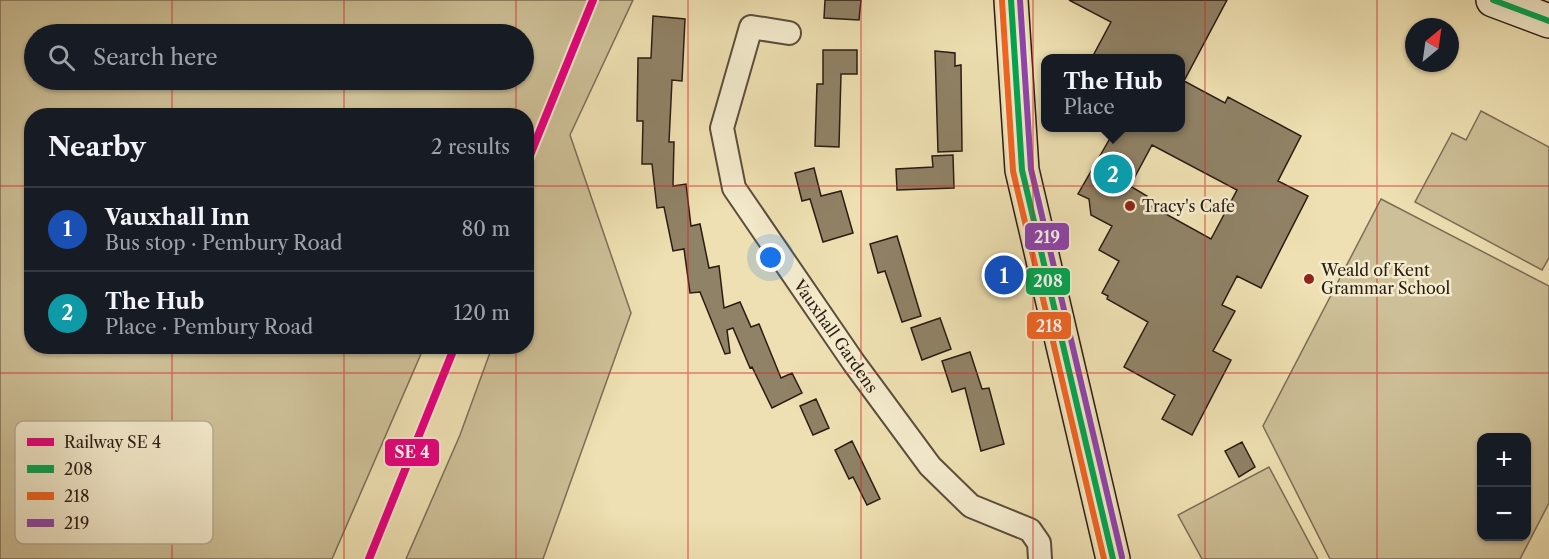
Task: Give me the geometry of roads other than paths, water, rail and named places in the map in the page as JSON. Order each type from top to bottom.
[{"type":"main road","points":[[1011,0],[1022,170],[1113,559]]},
{"type":"street","points":[[1493,0],[1549,21]]},
{"type":"street","name":"Vauxhall Gardens","points":[[789,33],[751,27],[744,44],[722,128],[734,188],[854,363],[930,466],[971,506],[1030,530],[1039,543],[1040,559]]},
{"type":"place","name":"The Hub","points":[[1113,174]]},
{"type":"place","name":"Tracy's Cafe","points":[[1130,206]]},
{"type":"place","name":"Vauxhall Inn","points":[[1004,275]]},
{"type":"place","name":"Weald of Kent Grammar School","points":[[1309,279]]}]
